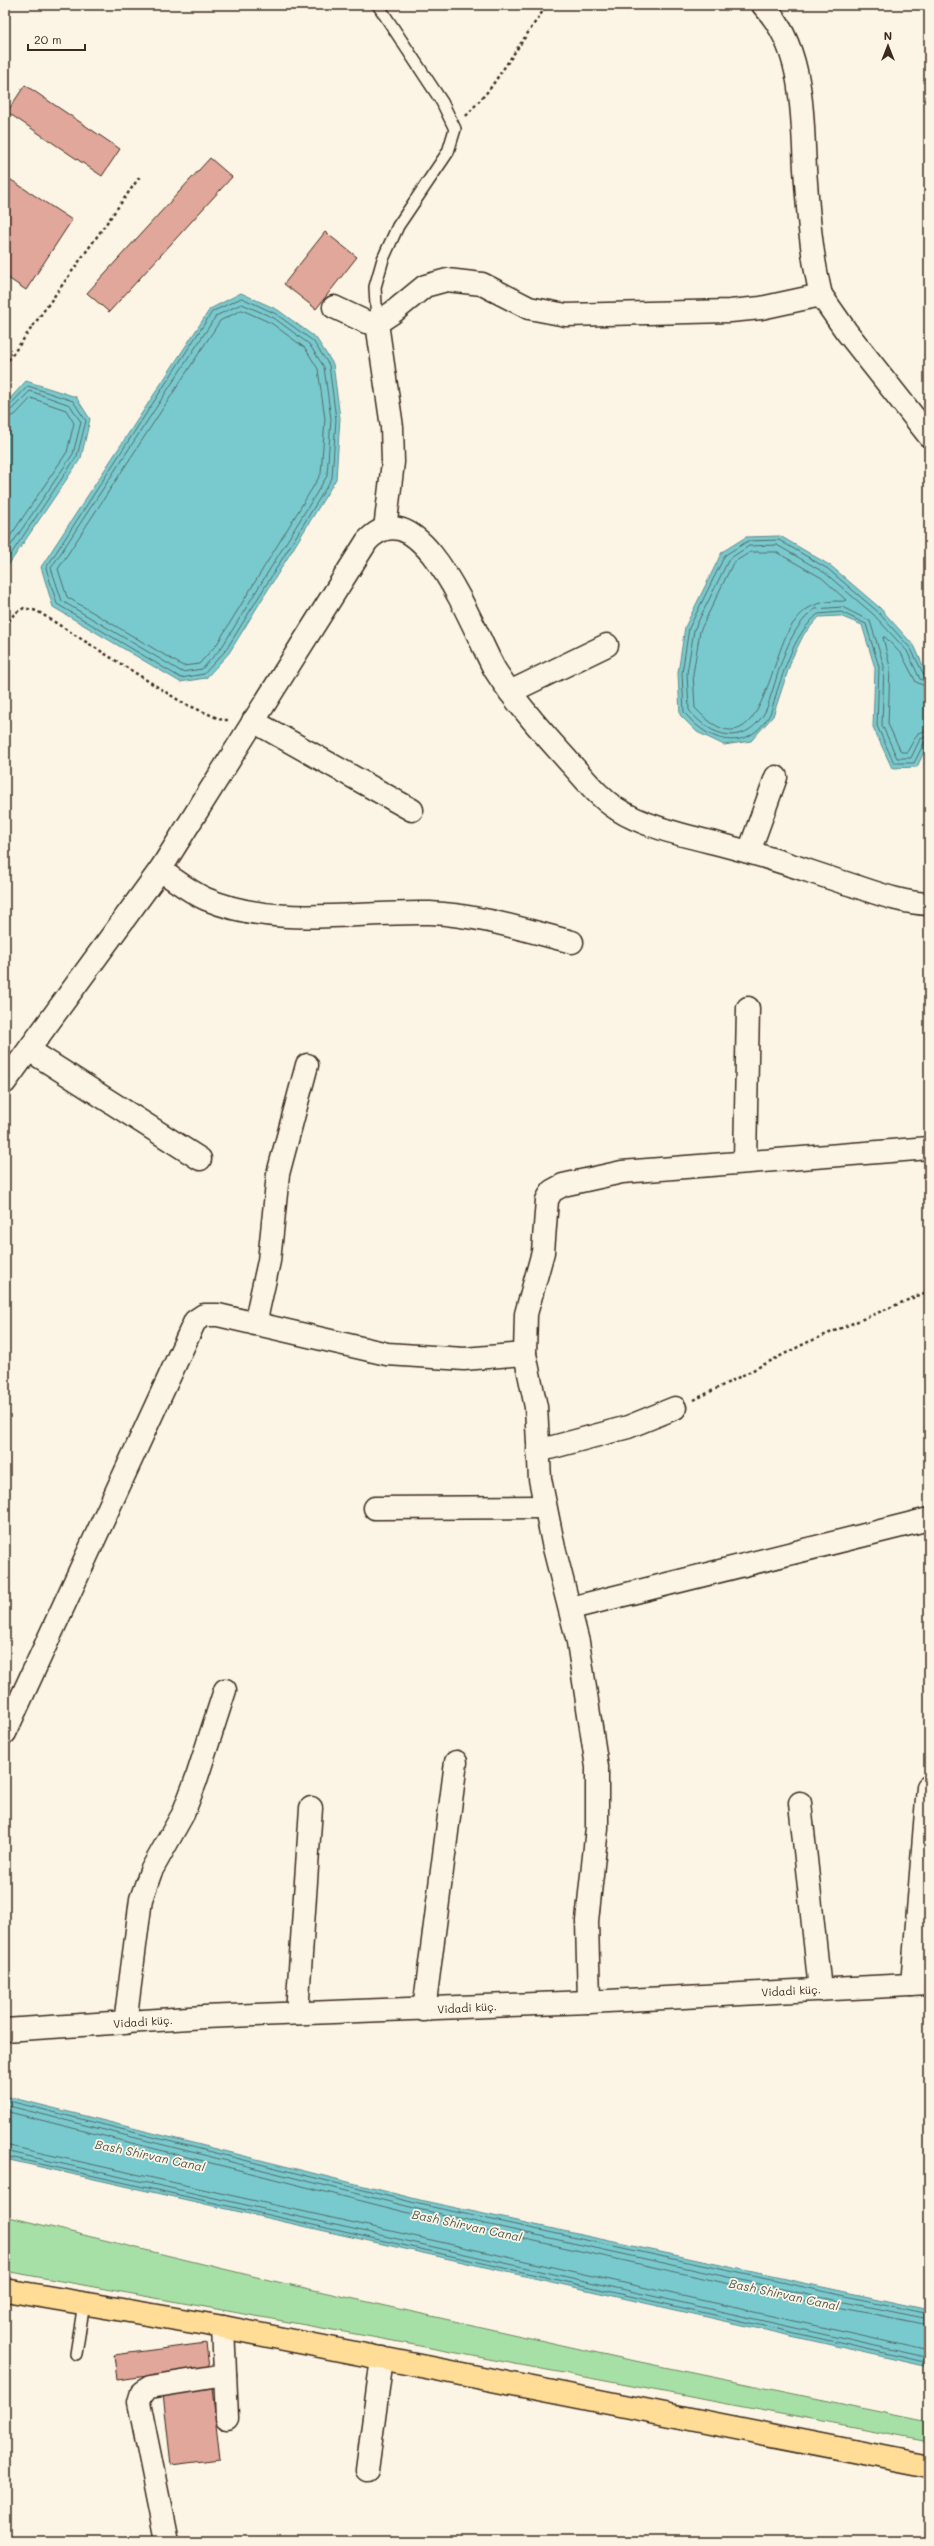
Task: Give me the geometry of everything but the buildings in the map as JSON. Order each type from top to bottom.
[{"type":"main road","points":[[5,2290],[223,2327],[929,2466]]},
{"type":"street","points":[[763,5],[774,17],[784,35],[792,57],[800,92],[810,233],[821,295],[846,331],[929,436]]},
{"type":"street","points":[[334,307],[366,322],[377,322],[392,313],[425,286],[447,280],[482,284],[530,308],[566,315],[730,311],[761,308],[821,295]]},
{"type":"street","points":[[377,322],[392,427],[393,462],[386,529]]},
{"type":"street","points":[[5,1082],[160,870],[367,541],[376,532],[386,529],[406,531],[420,538],[439,562],[496,670],[510,692],[525,712],[600,796],[618,810],[644,822],[749,852],[896,899],[929,904]]},
{"type":"street","points":[[510,692],[607,645]]},
{"type":"street","points":[[253,721],[412,810]]},
{"type":"street","points":[[749,852],[776,777]]},
{"type":"street","points":[[160,870],[205,899],[243,910],[302,918],[445,915],[475,918],[572,942]]},
{"type":"street","points":[[745,1161],[748,1008]]},
{"type":"street","points":[[29,1050],[200,1159]]},
{"type":"street","points":[[255,1324],[269,1260],[278,1174],[307,1064]]},
{"type":"street","points":[[589,2002],[587,1921],[598,1828],[598,1767],[578,1642],[571,1608],[554,1548],[540,1479],[536,1407],[525,1354],[526,1314],[543,1252],[547,1200],[552,1191],[563,1185],[622,1172],[745,1161],[929,1148]]},
{"type":"street","points":[[5,1733],[195,1321],[204,1315],[218,1314],[255,1324],[387,1354],[464,1359],[525,1354]]},
{"type":"street","points":[[538,1451],[628,1427],[675,1408]]},
{"type":"street","points":[[376,1508],[545,1507]]},
{"type":"street","points":[[571,1608],[929,1519]]},
{"type":"street","points":[[125,2023],[142,1899],[150,1871],[183,1814],[196,1780],[225,1690]]},
{"type":"street","points":[[424,2010],[456,1762]]},
{"type":"street","points":[[920,1984],[928,1787]]},
{"type":"street","points":[[800,1803],[820,1990]]},
{"type":"street","points":[[298,2013],[311,1808]]},
{"type":"street","name":"Vidadi küç.","points":[[5,2030],[298,2013],[424,2010],[920,1984]]},
{"type":"street","points":[[223,2327],[227,2418]]},
{"type":"street","points":[[367,2470],[382,2358]]},
{"type":"street","points":[[167,2541],[139,2402],[142,2392],[150,2387],[225,2375]]},
{"type":"lane","points":[[377,322],[376,287],[383,259],[398,226],[448,152],[455,129],[442,102],[378,5]]},
{"type":"lane","points":[[76,2354],[84,2303]]},
{"type":"path","points":[[455,129],[489,90],[547,5]]},
{"type":"path","points":[[5,365],[141,176]]},
{"type":"path","points":[[5,626],[15,612],[24,608],[37,611],[183,703],[222,720],[253,721]]},
{"type":"path","points":[[675,1408],[806,1343],[929,1291]]},
{"type":"green space","points":[[5,2216],[269,2280],[616,2357],[929,2422],[929,2442],[372,2337],[5,2271]]},
{"type":"water","points":[[241,293],[278,310],[316,338],[333,364],[340,418],[336,479],[229,653],[206,678],[180,682],[53,607],[41,567],[210,309]]},
{"type":"water","points":[[26,381],[76,397],[90,419],[81,458],[5,570],[5,404]]},
{"type":"water","points":[[780,536],[831,566],[880,608],[915,647],[929,680],[929,741],[917,767],[892,768],[873,727],[875,668],[862,625],[840,616],[819,617],[804,634],[792,658],[773,716],[751,741],[724,745],[697,732],[680,715],[678,673],[685,627],[722,552],[746,537]]},
{"type":"water","name":"Bash Shirvan Canal","points":[[5,2096],[424,2201],[929,2310],[929,2367],[5,2159]]}]
